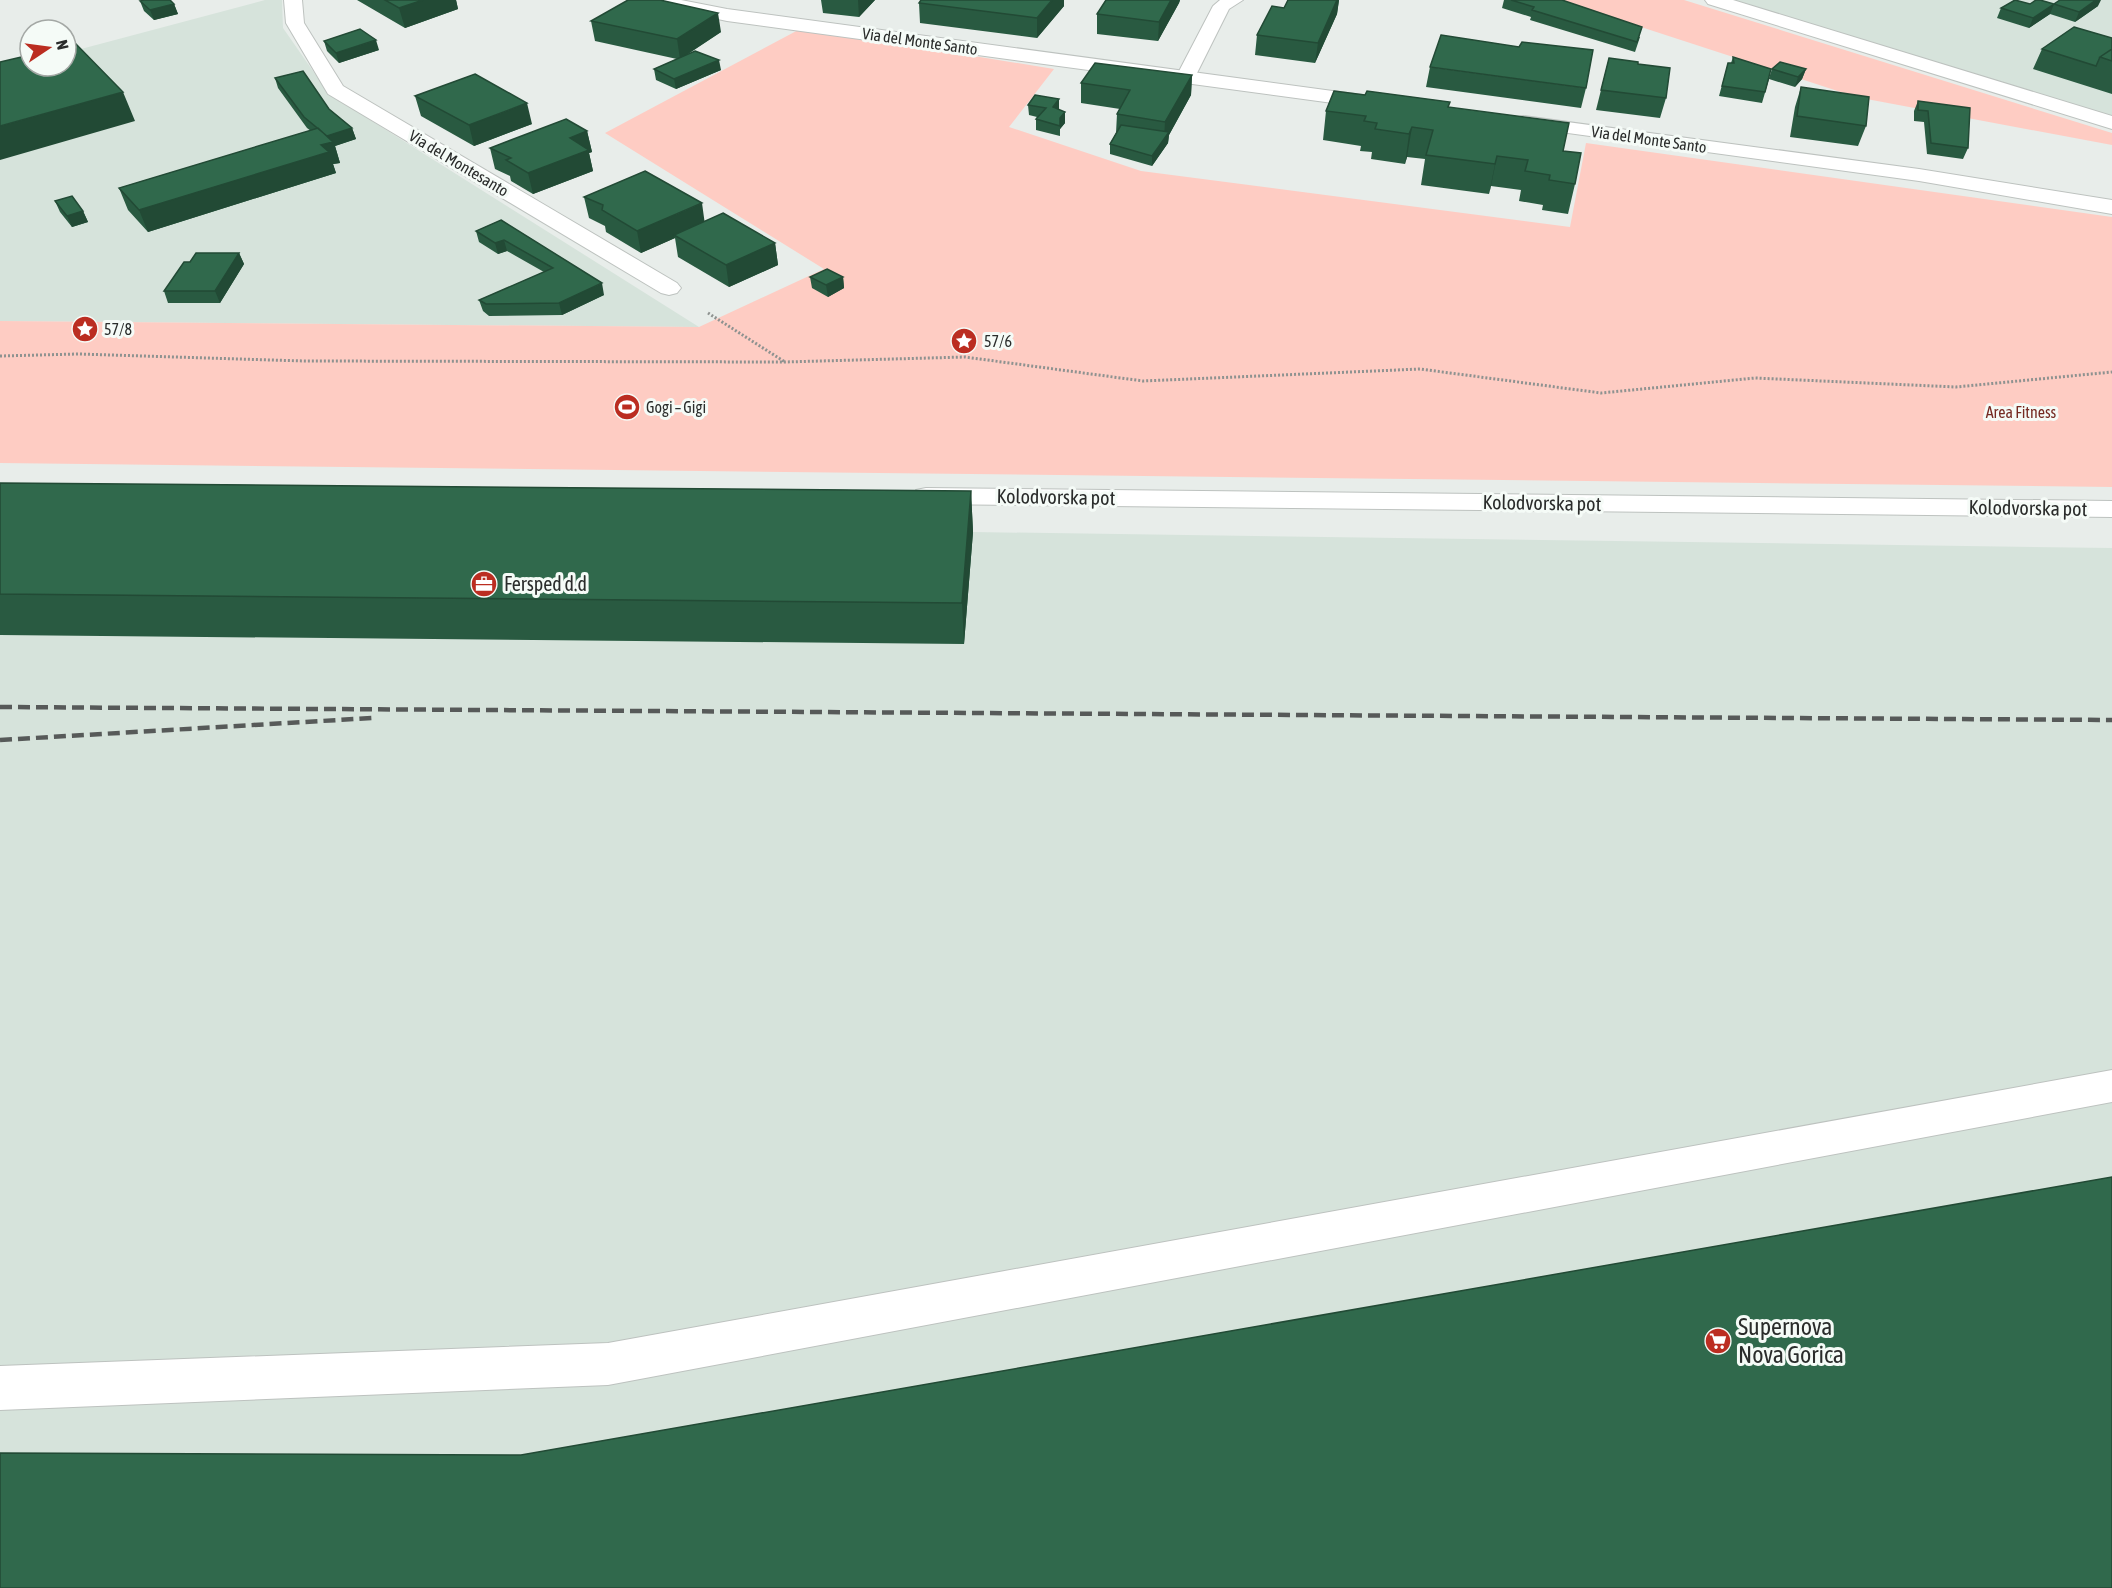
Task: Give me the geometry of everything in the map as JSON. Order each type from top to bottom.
[{"type":"street","name":"Via del Montesanto","points":[[293,0],[295,23],[335,90],[669,288]]},
{"type":"street","name":"Via del Monte Santo","points":[[654,0],[726,15],[1399,106]]},
{"type":"street","points":[[1186,77],[1222,6],[1234,0]]},
{"type":"street","points":[[1714,0],[2112,123]]},
{"type":"street","name":"Via del Monte Santo","points":[[1505,120],[1919,176],[2112,207]]},
{"type":"street","name":"Kolodvorska pot","points":[[895,496],[2112,509]]},
{"type":"street","points":[[0,1388],[608,1364],[2112,1086]]},
{"type":"path","points":[[669,288],[785,362]]},
{"type":"path","points":[[0,356],[78,354],[315,361],[785,362],[964,357],[1143,381],[1420,369],[1601,393],[1755,378],[1956,387],[2112,372]]},
{"type":"shaded area","points":[[265,0],[282,0],[283,28],[329,94],[699,327],[0,321],[0,71],[18,68],[18,78],[78,78],[78,50]]},
{"type":"shaded area","points":[[1714,0],[2112,0],[2112,123]]},
{"type":"shaded area","points":[[0,524],[973,532],[2112,548],[2112,1588],[0,1588]]},
{"type":"green space","points":[[1558,0],[1684,0],[2112,133],[2112,145],[1856,97]]},
{"type":"green space","name":"Area Fitness","points":[[802,28],[1054,69],[1009,127],[1141,171],[1570,227],[1586,143],[2112,217],[2112,487],[0,463],[0,321],[699,327],[824,269],[605,133]]},
{"type":"building","points":[[170,0],[174,4],[150,10],[140,1]]},
{"type":"building","points":[[385,0],[423,0],[399,8]]},
{"type":"building","points":[[628,0],[660,0],[718,13],[677,39],[591,21]]},
{"type":"building","points":[[921,0],[1052,0],[1037,18],[919,3]]},
{"type":"building","points":[[1106,0],[1171,0],[1159,22],[1097,14]]},
{"type":"building","points":[[1288,0],[1337,0],[1318,43],[1257,35],[1272,6],[1284,8]]},
{"type":"building","points":[[1511,0],[1562,0],[1642,27],[1637,42],[1532,10],[1534,7]]},
{"type":"building","points":[[2015,0],[2030,4],[2040,0],[2054,4],[2033,18],[2001,8]]},
{"type":"building","points":[[2060,0],[2096,0],[2079,12],[2054,4]]},
{"type":"building","points":[[2074,27],[2112,38],[2112,49],[2100,57],[2096,66],[2042,49]]},
{"type":"building","points":[[360,29],[376,40],[336,53],[324,41]]},
{"type":"building","points":[[1441,35],[1519,47],[1522,42],[1593,50],[1586,88],[1430,67]]},
{"type":"building","points":[[78,46],[123,92],[0,126],[0,62],[18,58],[18,78],[78,78]]},
{"type":"building","points":[[2112,49],[2112,61],[2100,57]]},
{"type":"building","points":[[695,51],[719,60],[674,79],[654,69]]},
{"type":"building","points":[[1733,57],[1771,69],[1765,92],[1722,86],[1728,63],[1734,63]]},
{"type":"building","points":[[1609,58],[1670,68],[1666,98],[1601,90]]},
{"type":"building","points":[[1780,62],[1806,69],[1798,77],[1772,69]]},
{"type":"building","points":[[1095,63],[1192,75],[1165,122],[1117,114],[1130,90],[1081,83]]},
{"type":"building","points":[[303,71],[329,109],[352,128],[327,136],[304,117],[275,78]]},
{"type":"building","points":[[475,74],[527,103],[469,125],[415,96]]},
{"type":"building","points":[[1801,87],[1869,97],[1866,126],[1797,116]]},
{"type":"building","points":[[1334,91],[1365,95],[1367,91],[1450,102],[1448,107],[1569,123],[1563,151],[1581,153],[1575,184],[1549,180],[1550,175],[1525,171],[1528,160],[1497,156],[1495,164],[1426,155],[1433,130],[1412,127],[1409,134],[1375,129],[1377,123],[1364,121],[1366,116],[1326,111]]},
{"type":"building","points":[[1035,95],[1059,99],[1053,107],[1065,112],[1060,118],[1060,126],[1036,119],[1046,108],[1028,105]]},
{"type":"building","points":[[1918,101],[1970,108],[1968,148],[1931,143],[1928,111],[1918,110]]},
{"type":"building","points":[[566,119],[587,131],[570,138],[589,150],[528,173],[506,160],[511,158],[490,148]]},
{"type":"building","points":[[1121,125],[1169,132],[1152,156],[1110,144]]},
{"type":"building","points":[[318,128],[333,142],[321,145],[329,152],[139,210],[119,188]]},
{"type":"building","points":[[645,171],[702,203],[637,231],[602,210],[603,205],[584,197]]},
{"type":"building","points":[[72,196],[83,211],[67,216],[55,201]]},
{"type":"building","points":[[723,213],[775,243],[726,265],[674,235]]},
{"type":"building","points":[[501,220],[602,283],[559,303],[486,304],[479,300],[553,268],[504,240],[495,243],[476,231]]},
{"type":"building","points":[[196,253],[239,253],[215,291],[164,291],[184,262],[190,262]]},
{"type":"building","points":[[827,269],[843,277],[826,285],[810,277]]},
{"type":"building","name":"Fersped d.d","points":[[0,483],[971,491],[962,603],[0,594]]},
{"type":"building","name":"Supernova Nova Gorica","points":[[2112,1177],[2112,1588],[0,1588],[0,1453],[521,1455]]},
{"type":"railway","points":[[0,707],[2112,720]]},
{"type":"railway","points":[[0,740],[372,718]]},
{"type":"place","name":"57/8","points":[[85,329]]},
{"type":"place","name":"57/6","points":[[964,341]]},
{"type":"place","name":"Gogi – Gigi","points":[[627,407]]},
{"type":"place","name":"Fersped d.d","points":[[484,584]]},
{"type":"place","name":"Supernova Nova Gorica","points":[[1718,1341]]}]
